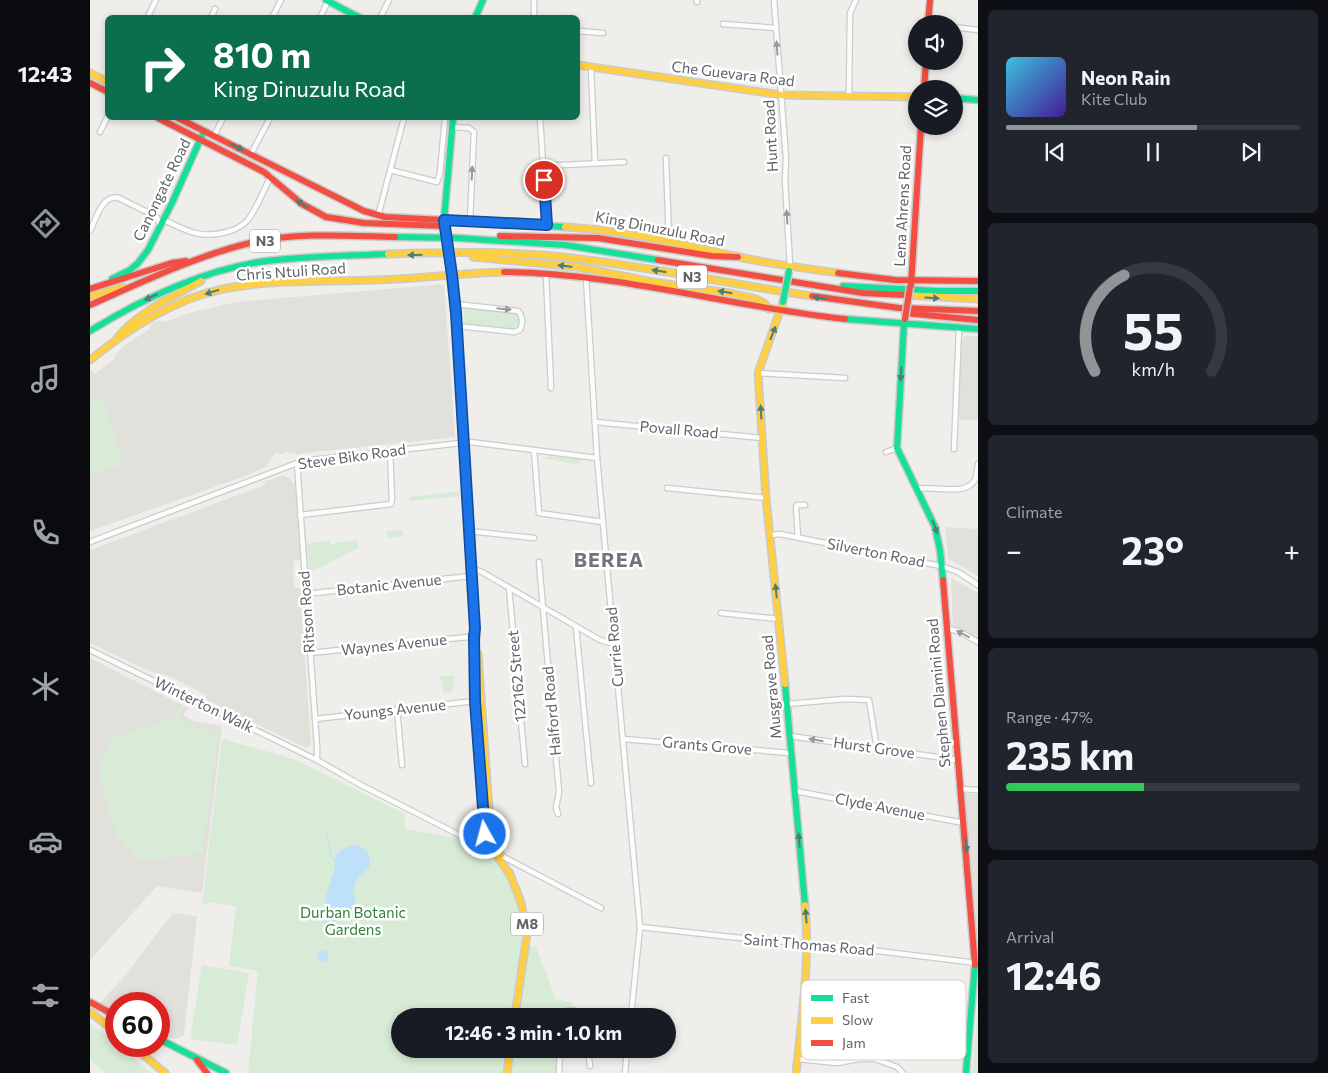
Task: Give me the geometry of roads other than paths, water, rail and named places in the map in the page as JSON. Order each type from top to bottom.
[{"type":"main road","points":[[327,0],[354,15]]},
{"type":"main road","points":[[476,15],[483,0]]},
{"type":"main road","points":[[929,15],[930,0]]},
{"type":"main road","name":"Che Guevara Road","points":[[580,65],[781,95],[908,97]]},
{"type":"main road","points":[[90,73],[105,80]]},
{"type":"main road","points":[[90,83],[105,90]]},
{"type":"main road","points":[[963,99],[978,100]]},
{"type":"main road","name":"King Dinuzulu Road","points":[[162,120],[246,161],[271,176],[302,204],[326,217],[364,223],[445,225],[470,221],[613,231],[669,241],[789,268],[850,274],[911,284],[978,281]]},
{"type":"main road","name":"King Dinuzulu Road","points":[[182,120],[364,211],[378,216],[445,225]]},
{"type":"main road","name":"M8","points":[[453,120],[445,225],[455,304],[475,634],[490,824],[499,855],[522,902],[527,934],[516,1008]]},
{"type":"main road","name":"Canongate Road","points":[[90,288],[116,278],[136,264],[148,250],[160,227],[160,218],[168,211],[204,131]]},
{"type":"main road","name":"Lena Ahrens Road","points":[[905,322],[911,284],[920,135]]},
{"type":"main road","points":[[458,238],[481,235],[598,238],[712,256],[738,257]]},
{"type":"main road","name":"N3","points":[[90,305],[141,282],[196,261],[256,242],[301,236],[458,238],[542,243],[583,247],[863,293],[978,299]]},
{"type":"main road","points":[[464,254],[485,259],[578,268],[635,279],[729,293],[756,299],[764,303],[769,309]]},
{"type":"main road","name":"N3","points":[[90,331],[153,295],[212,272],[258,262],[284,259],[464,254],[534,255],[581,259],[844,301],[920,310],[978,311]]},
{"type":"main road","points":[[90,288],[172,263],[196,261]]},
{"type":"main road","name":"Musgrave Road","points":[[789,268],[774,333],[758,373],[766,498],[787,704],[808,944],[805,980]]},
{"type":"main road","points":[[117,338],[122,331],[143,314],[212,272]]},
{"type":"main road","points":[[452,275],[491,272],[586,278],[716,298],[780,311],[978,329]]},
{"type":"main road","name":"Chris Ntuli Road","points":[[90,360],[117,338],[142,322],[174,305],[222,289],[260,284],[452,275]]},
{"type":"main road","points":[[90,297],[141,282]]},
{"type":"main road","points":[[831,287],[858,286],[929,291],[978,290]]},
{"type":"main road","points":[[844,301],[864,308],[978,320]]},
{"type":"main road","name":"Stephen Dlamini Road","points":[[905,322],[897,448],[936,530],[947,629],[977,963],[966,1073]]},
{"type":"main road","name":"M8","points":[[475,634],[475,701],[482,804],[487,841],[508,863],[510,875]]},
{"type":"main road","points":[[481,845],[487,841]]},
{"type":"main road","points":[[90,1002],[105,1010]]},
{"type":"main road","points":[[90,1012],[105,1024]]},
{"type":"main road","name":"Musgrave Road","points":[[796,1073],[801,1024]]},
{"type":"main road","points":[[170,1044],[226,1073]]},
{"type":"main road","points":[[146,1057],[165,1073]]},
{"type":"main road","points":[[195,1057],[206,1073]]},
{"type":"main road","points":[[507,1073],[509,1058]]},
{"type":"street","points":[[148,15],[156,0]]},
{"type":"street","points":[[274,15],[281,0]]},
{"type":"street","points":[[321,15],[327,0]]},
{"type":"street","points":[[382,15],[389,0]]},
{"type":"street","points":[[534,0],[534,15]]},
{"type":"street","name":"Hunt Road","points":[[774,0],[786,158],[789,268]]},
{"type":"street","points":[[849,96],[850,14],[856,0]]},
{"type":"street","points":[[212,15],[215,9]]},
{"type":"street","points":[[723,24],[776,28]]},
{"type":"street","points":[[963,28],[978,30]]},
{"type":"street","points":[[580,31],[603,33]]},
{"type":"street","points":[[590,67],[595,163]]},
{"type":"street","points":[[100,132],[106,120]]},
{"type":"street","points":[[214,136],[222,120]]},
{"type":"street","points":[[251,154],[269,120]]},
{"type":"street","points":[[378,216],[403,120]]},
{"type":"street","points":[[390,170],[437,182],[440,173],[446,120]]},
{"type":"street","points":[[540,120],[547,225]]},
{"type":"street","points":[[452,127],[470,128],[474,132],[470,221]]},
{"type":"street","points":[[666,158],[669,241]]},
{"type":"street","points":[[543,166],[624,162]]},
{"type":"street","points":[[90,231],[103,205],[108,199],[113,197],[119,198],[197,235],[213,235],[235,229],[246,222],[252,214],[271,176]]},
{"type":"street","points":[[546,274],[551,388]]},
{"type":"street","name":"Currie Road","points":[[586,278],[597,458],[640,927],[632,1008]]},
{"type":"street","points":[[455,304],[514,310],[520,313],[522,317],[521,329],[514,332],[456,326]]},
{"type":"street","points":[[954,449],[958,328]]},
{"type":"street","points":[[758,373],[845,378]]},
{"type":"street","name":"Povall Road","points":[[595,422],[762,438]]},
{"type":"street","name":"Steve Biko Road","points":[[90,542],[297,463],[463,443],[597,458]]},
{"type":"street","points":[[886,452],[897,448]]},
{"type":"street","points":[[534,450],[538,512],[578,520],[603,522]]},
{"type":"street","points":[[300,515],[392,503],[390,451]]},
{"type":"street","name":"Ritson Road","points":[[297,463],[317,760]]},
{"type":"street","points":[[916,489],[958,490],[966,488],[975,480],[978,464]]},
{"type":"street","points":[[667,488],[766,498]]},
{"type":"street","points":[[798,537],[796,507],[797,505],[806,505]]},
{"type":"street","points":[[469,531],[534,538]]},
{"type":"street","name":"Silverton Road","points":[[770,535],[780,534],[798,537],[941,566],[958,572],[978,585]]},
{"type":"street","name":"Halford Road","points":[[539,562],[559,790],[556,808],[558,814]]},
{"type":"street","points":[[471,568],[482,572],[600,640],[614,644]]},
{"type":"street","name":"Botanic Avenue","points":[[306,594],[472,576]]},
{"type":"street","name":"122162 Street","points":[[509,588],[525,764]]},
{"type":"street","points":[[721,613],[778,619]]},
{"type":"street","points":[[576,627],[592,783]]},
{"type":"street","points":[[947,629],[958,631],[978,642]]},
{"type":"street","name":"Waynes Avenue","points":[[310,653],[475,634]]},
{"type":"street","name":"Winterton Walk","points":[[90,650],[317,760]]},
{"type":"street","points":[[787,704],[845,699],[869,700],[877,749]]},
{"type":"street","name":"Youngs Avenue","points":[[315,719],[475,701]]},
{"type":"street","points":[[397,709],[402,765]]},
{"type":"street","name":"Hurst Grove","points":[[790,736],[958,760]]},
{"type":"street","name":"Grants Grove","points":[[624,739],[790,753]]},
{"type":"street","points":[[317,760],[359,784],[499,855]]},
{"type":"street","points":[[961,789],[978,790]]},
{"type":"street","name":"Clyde Avenue","points":[[795,791],[964,824]]},
{"type":"street","points":[[508,863],[601,908]]},
{"type":"street","name":"Saint Thomas Road","points":[[640,927],[977,963]]},
{"type":"street","points":[[558,1073],[559,1058]]},
{"type":"street","points":[[589,1058],[590,1066]]},
{"type":"street","points":[[625,1073],[626,1058]]},
{"type":"street","points":[[808,1060],[837,1063],[854,1060]]},
{"type":"street","points":[[877,1060],[897,1068],[903,1073]]},
{"type":"water","points":[[352,845],[362,848],[370,856],[369,868],[358,877],[354,887],[359,912],[355,917],[325,923],[324,916],[328,907],[325,899],[335,867],[334,860],[339,851]]},
{"type":"water","points":[[323,950],[329,956],[323,962],[317,956]]},
{"type":"waterway","points":[[327,830],[331,857],[334,860]]},
{"type":"district","name":"BEREA","points":[[609,560]]},
{"type":"park label","name":"Durban Botanic Gardens","points":[[353,922]]}]
